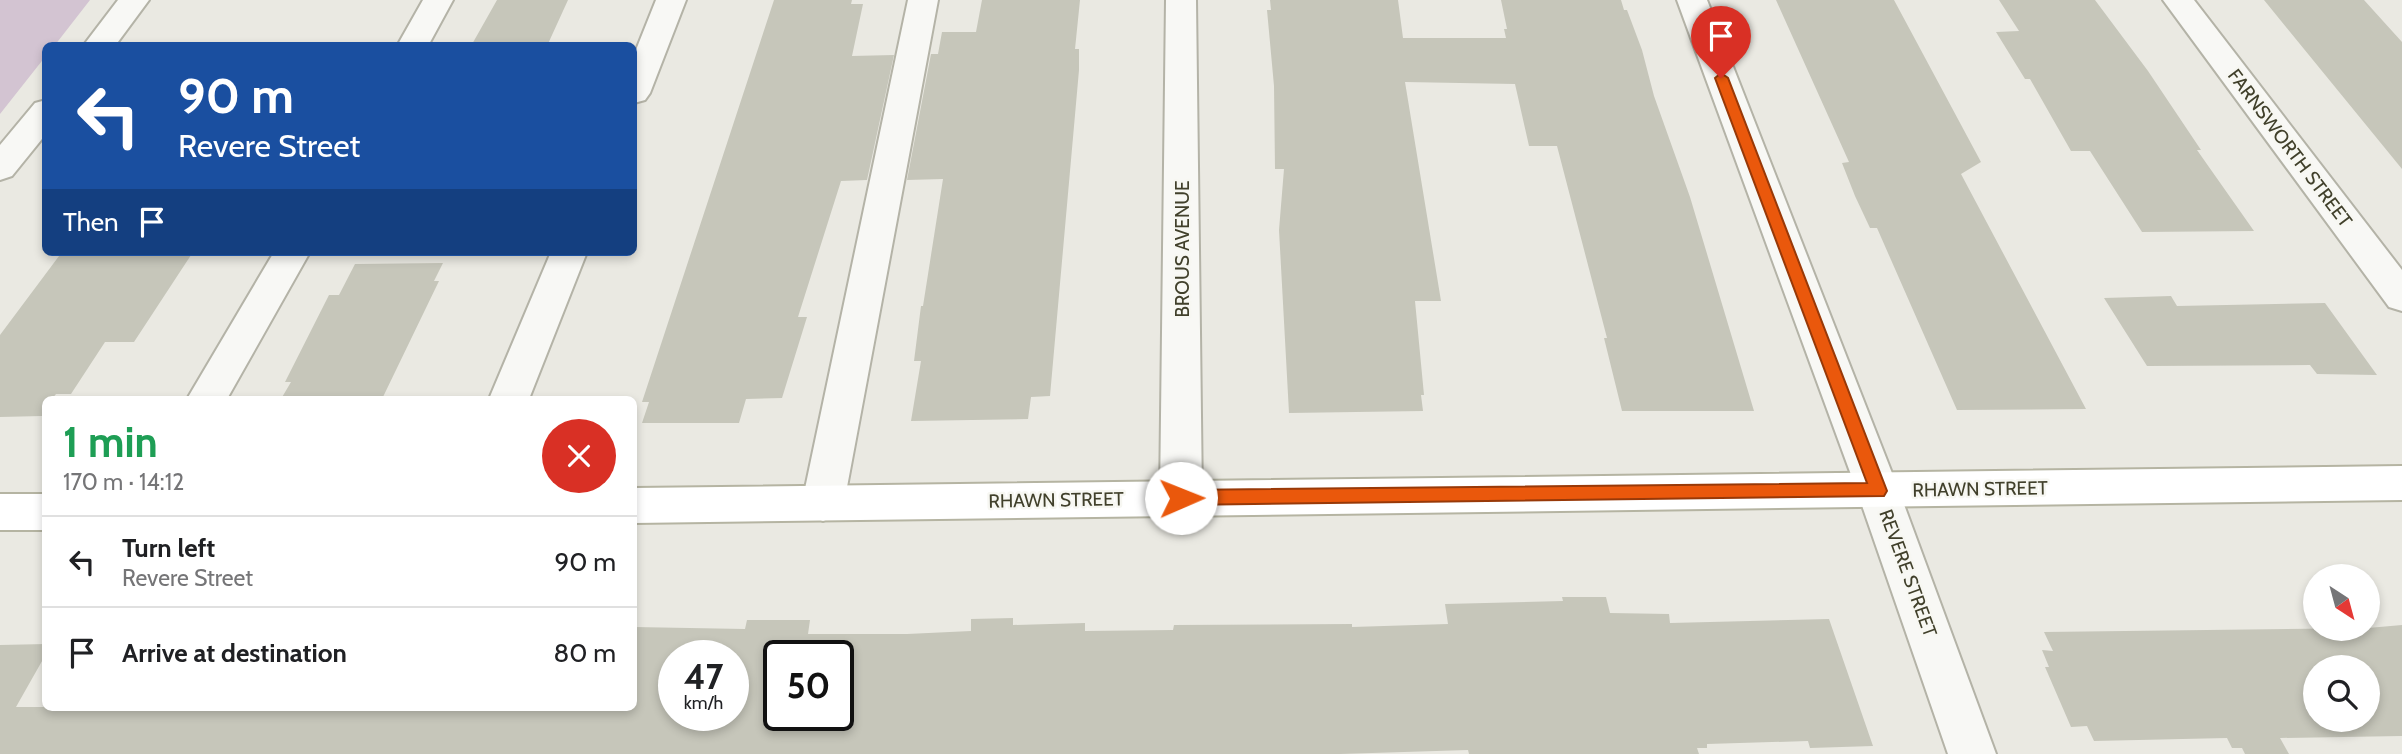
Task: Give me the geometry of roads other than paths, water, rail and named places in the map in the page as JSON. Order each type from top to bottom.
[{"type":"main road","name":"RHAWN STREET","points":[[637,506],[2402,483]]},
{"type":"main road","points":[[0,512],[42,512]]},
{"type":"street","points":[[101,42],[134,0]]},
{"type":"street","points":[[414,42],[438,0]]},
{"type":"street","points":[[637,85],[671,0]]},
{"type":"street","points":[[823,503],[923,0]]},
{"type":"street","name":"BROUS AVENUE","points":[[1181,0],[1181,498]]},
{"type":"street","name":"REVERE STREET","points":[[1692,0],[1878,491],[1972,754]]},
{"type":"street","name":"FARNSWORTH STREET","points":[[2178,0],[2402,297]]},
{"type":"street","points":[[0,168],[42,116]]},
{"type":"street","points":[[209,396],[290,256]]},
{"type":"street","points":[[510,396],[567,256]]}]
